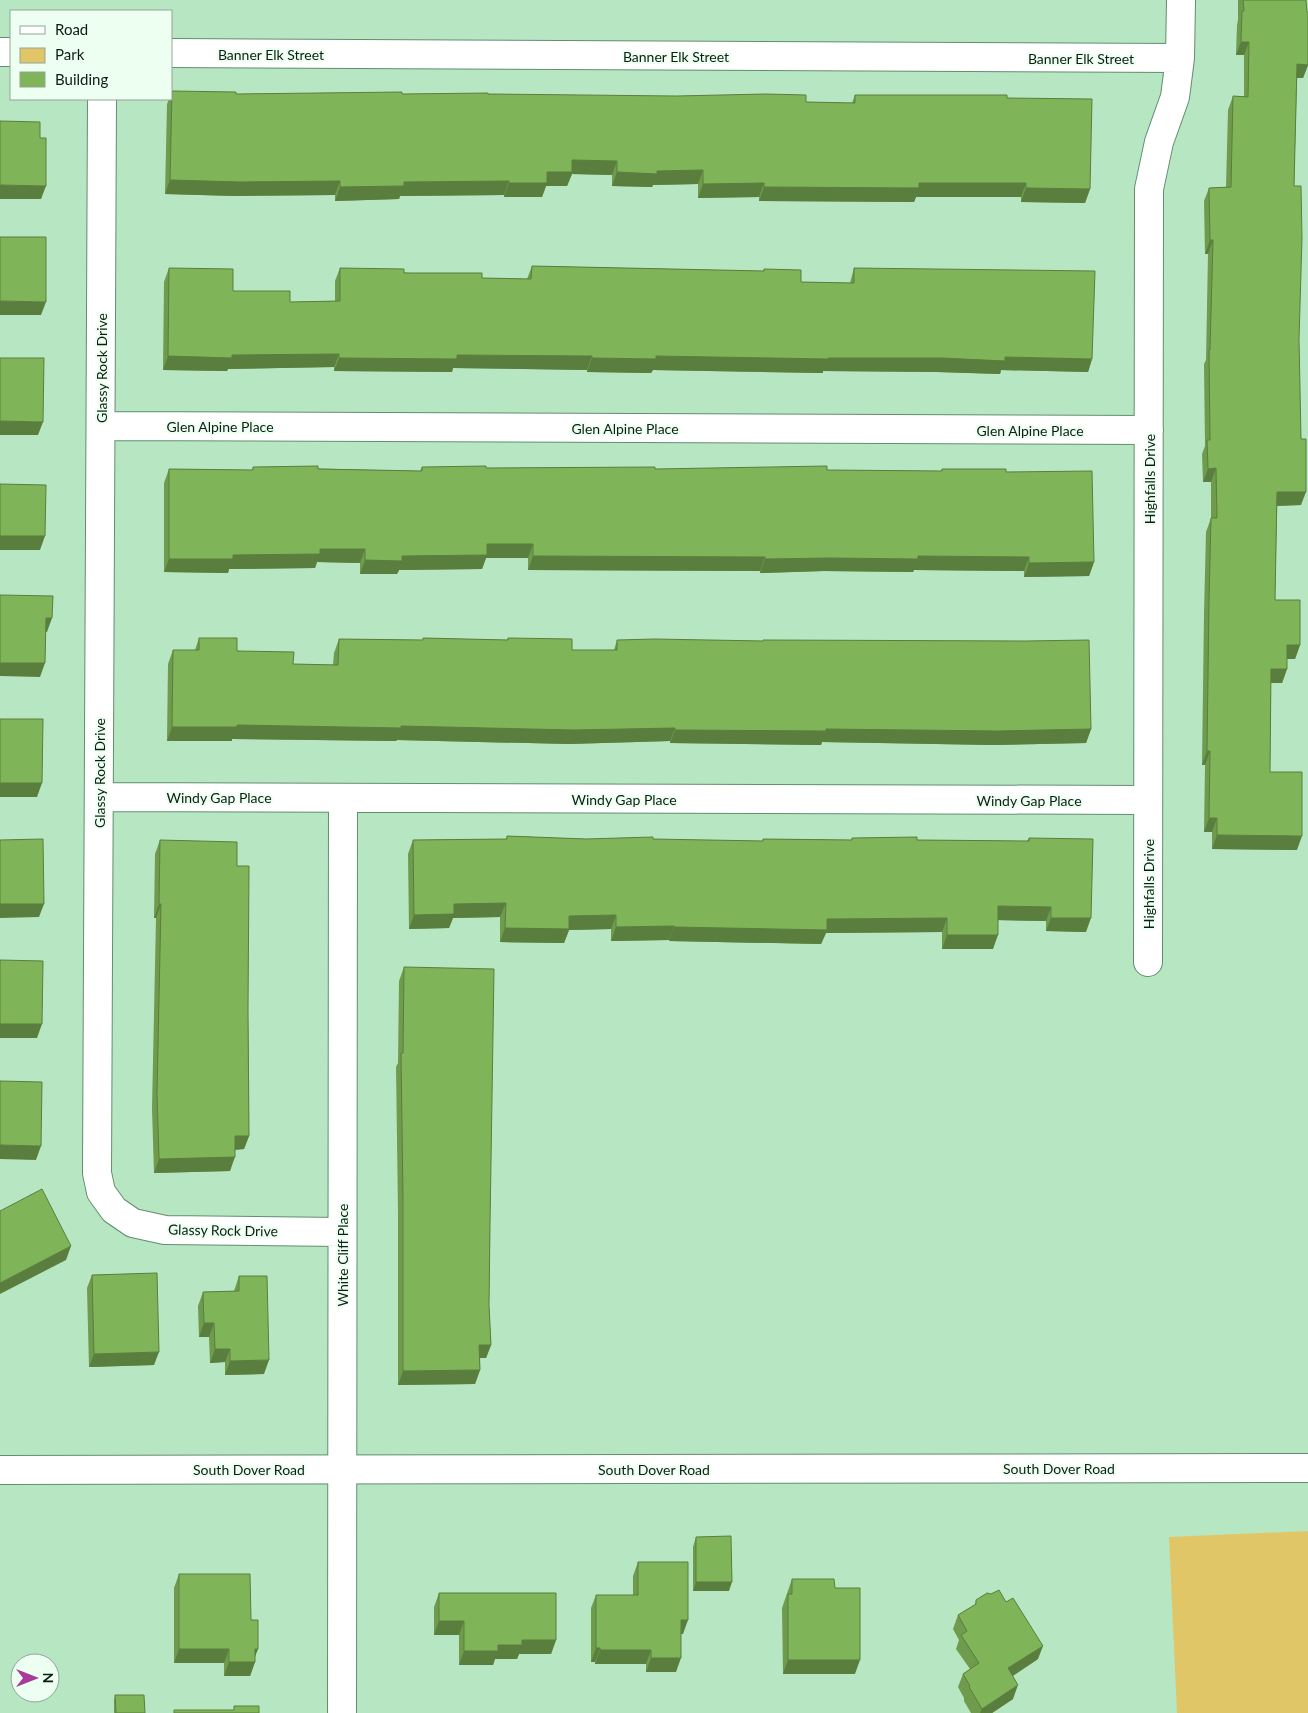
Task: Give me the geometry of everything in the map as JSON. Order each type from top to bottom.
[{"type":"street","name":"Highfalls Drive","points":[[1148,962],[1149,189],[1159,142],[1175,97],[1180,58],[1181,0]]},
{"type":"street","name":"Banner Elk Street","points":[[172,53],[1180,58]]},
{"type":"street","name":"Glassy Rock Drive","points":[[102,100],[97,1173],[101,1192],[114,1210],[133,1223],[165,1230],[342,1232]]},
{"type":"street","name":"Glen Alpine Place","points":[[100,426],[1149,430]]},
{"type":"street","name":"Windy Gap Place","points":[[99,797],[1148,800]]},
{"type":"street","name":"White Cliff Place","points":[[342,1713],[343,798]]},
{"type":"street","name":"South Dover Road","points":[[0,1470],[1308,1468]]},
{"type":"green space","points":[[1308,1531],[1308,1713],[1177,1713],[1169,1537]]},
{"type":"building","points":[[1243,0],[1306,0],[1308,12],[1308,65],[1297,64],[1294,186],[1301,186],[1302,238],[1299,339],[1301,439],[1306,439],[1306,492],[1277,492],[1275,600],[1300,600],[1300,645],[1287,645],[1287,669],[1271,669],[1270,772],[1302,772],[1302,836],[1217,835],[1217,818],[1209,818],[1210,751],[1207,751],[1211,518],[1217,518],[1216,468],[1208,469],[1207,440],[1210,440],[1209,350],[1213,240],[1210,240],[1209,188],[1231,187],[1233,96],[1248,97],[1249,42],[1241,42],[1242,11],[1244,11]]},
{"type":"building","points":[[172,91],[236,92],[236,94],[402,92],[402,94],[488,93],[676,96],[766,94],[806,95],[806,102],[855,103],[855,95],[1007,95],[1007,98],[1092,99],[1090,189],[1026,188],[1026,183],[919,183],[919,188],[764,187],[764,183],[703,184],[703,170],[657,171],[657,174],[617,172],[617,161],[572,160],[572,172],[547,172],[547,183],[509,183],[509,181],[404,182],[404,186],[340,187],[340,181],[241,182],[170,180]]},
{"type":"building","points":[[0,121],[40,122],[40,138],[46,138],[46,186],[0,185]]},
{"type":"building","points":[[0,237],[46,237],[46,302],[0,301]]},
{"type":"building","points":[[532,266],[764,271],[764,269],[801,270],[801,282],[854,283],[854,268],[1095,271],[1092,359],[1005,357],[1005,361],[942,358],[828,359],[656,356],[656,359],[592,358],[592,356],[457,355],[457,359],[339,358],[339,354],[232,355],[232,358],[168,356],[169,268],[233,269],[233,291],[290,291],[290,302],[340,301],[340,268],[404,269],[404,273],[482,273],[482,278],[531,279]]},
{"type":"building","points":[[0,358],[44,358],[43,422],[0,421]]},
{"type":"building","points":[[318,466],[318,469],[422,471],[422,467],[486,466],[486,468],[655,467],[655,469],[827,466],[827,470],[942,471],[942,469],[1006,469],[1006,472],[1092,471],[1094,562],[1029,563],[1029,557],[918,556],[918,559],[765,559],[765,557],[533,556],[533,544],[487,544],[487,555],[402,556],[402,561],[365,560],[365,549],[320,549],[320,554],[233,555],[233,559],[169,559],[169,469],[253,470],[253,467]]},
{"type":"building","points":[[0,484],[46,485],[45,536],[0,536]]},
{"type":"building","points":[[0,595],[53,596],[52,618],[46,618],[45,663],[0,663]]},
{"type":"building","points":[[199,638],[237,638],[237,651],[294,652],[293,664],[338,665],[339,639],[572,639],[572,650],[617,650],[617,640],[655,639],[763,641],[1089,640],[1091,729],[998,731],[826,729],[826,731],[675,730],[675,728],[574,730],[401,726],[401,728],[237,725],[237,727],[172,727],[173,650],[199,650]]},
{"type":"building","points":[[0,719],[43,719],[42,783],[0,783]]},
{"type":"building","points":[[507,836],[586,839],[653,837],[653,839],[763,841],[763,839],[852,840],[852,838],[917,837],[917,840],[1029,841],[1029,838],[1093,839],[1091,918],[1051,918],[1051,907],[998,906],[998,935],[947,935],[947,918],[827,919],[827,930],[674,926],[616,927],[616,915],[569,916],[569,929],[505,928],[506,903],[454,904],[454,914],[414,915],[413,840],[507,839]]},
{"type":"building","points":[[43,839],[44,904],[0,904],[0,840]]},
{"type":"building","points":[[160,840],[237,842],[237,866],[249,866],[249,1136],[235,1136],[235,1157],[159,1159],[157,1095],[161,904],[159,904]]},
{"type":"building","points":[[0,960],[43,961],[42,1024],[0,1024]]},
{"type":"building","points":[[404,967],[494,969],[489,1305],[491,1345],[479,1345],[480,1370],[403,1371],[401,1053],[403,1053]]},
{"type":"building","points":[[0,1081],[42,1082],[41,1146],[0,1145]]},
{"type":"building","points":[[42,1189],[71,1246],[0,1283],[0,1211]]},
{"type":"building","points":[[157,1273],[159,1352],[94,1354],[92,1275]]},
{"type":"building","points":[[239,1276],[267,1276],[269,1360],[230,1361],[230,1349],[215,1349],[214,1323],[204,1323],[203,1292],[239,1291]]},
{"type":"building","points":[[731,1536],[732,1582],[696,1582],[696,1537]]},
{"type":"building","points":[[638,1562],[688,1562],[688,1620],[681,1620],[681,1658],[651,1658],[651,1650],[600,1650],[600,1648],[596,1648],[596,1595],[638,1595]]},
{"type":"building","points":[[179,1574],[250,1574],[251,1620],[258,1620],[258,1649],[255,1649],[255,1662],[229,1662],[229,1649],[179,1649]]},
{"type":"building","points":[[792,1579],[834,1579],[835,1588],[860,1588],[860,1660],[788,1660],[788,1594],[792,1594]]},
{"type":"building","points":[[999,1590],[1006,1602],[1013,1598],[1043,1646],[1008,1668],[1018,1685],[982,1709],[963,1674],[979,1663],[961,1635],[967,1631],[958,1615],[976,1604],[976,1600],[987,1593],[991,1594]]},
{"type":"building","points":[[439,1593],[556,1593],[556,1640],[522,1640],[522,1645],[498,1645],[498,1651],[464,1651],[464,1621],[439,1621]]},
{"type":"building","points":[[115,1695],[144,1695],[145,1713],[116,1713]]},
{"type":"building","points":[[234,1706],[259,1706],[259,1713],[174,1713],[174,1710],[234,1710]]}]
